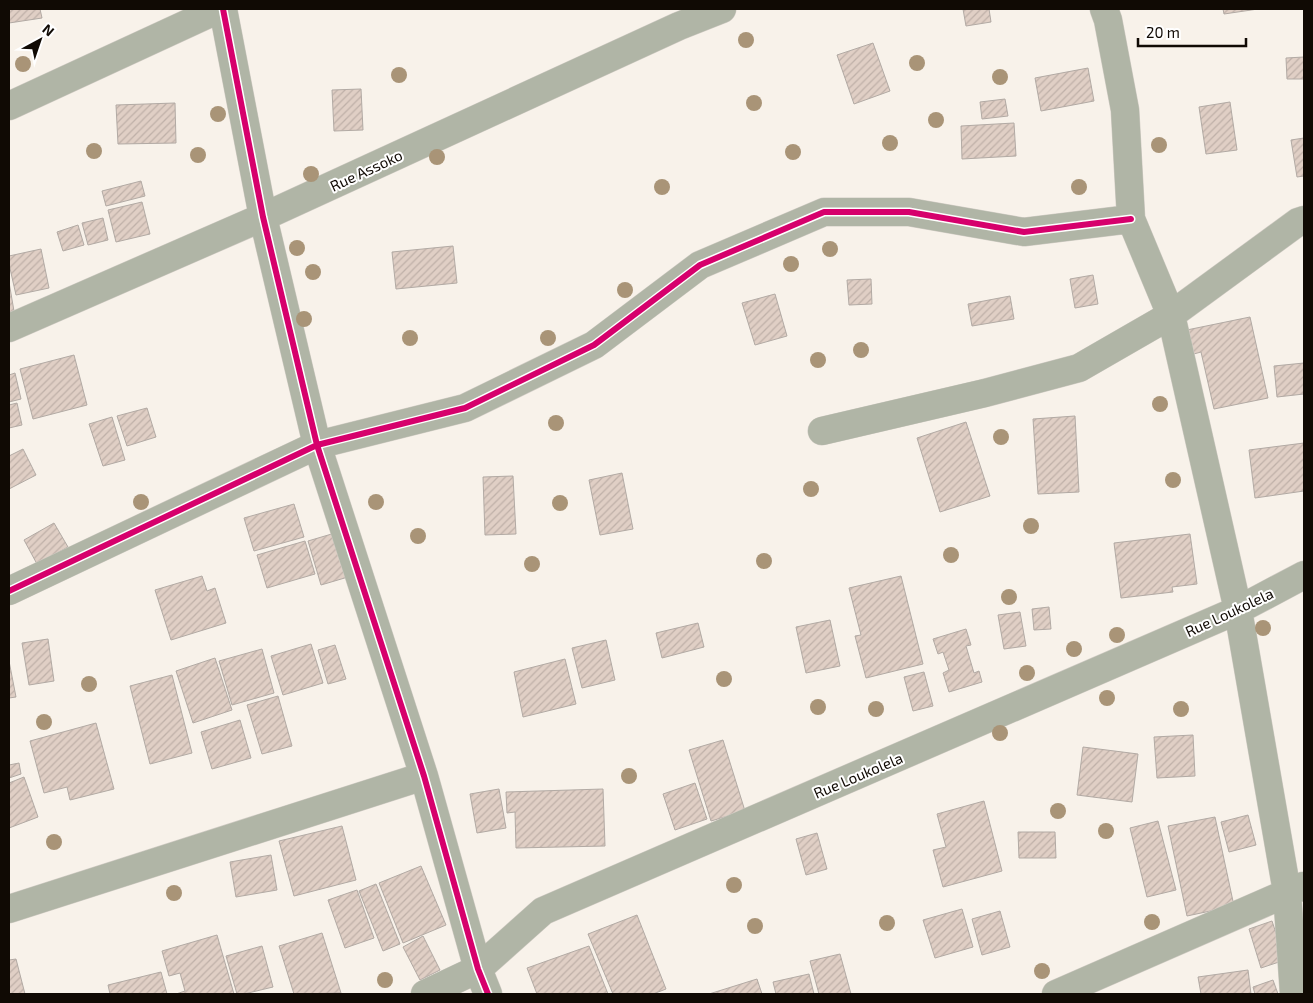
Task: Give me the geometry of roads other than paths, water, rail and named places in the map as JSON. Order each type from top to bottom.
[{"type":"street","points":[[9,106],[221,9],[263,218],[317,445],[424,776],[478,969],[488,994]]},
{"type":"street","name":"Rue Assoko","points":[[9,328],[263,218],[670,30],[722,9]]},
{"type":"street","points":[[1104,9],[1108,20],[1125,110],[1131,220],[1171,315],[1238,610],[1296,889],[1294,994]]},
{"type":"street","points":[[9,591],[317,445],[465,408],[594,344],[700,265],[824,212],[909,212],[1024,232],[1131,220]]},
{"type":"street","points":[[822,431],[985,393],[1079,368],[1171,315],[1298,222],[1304,220]]},
{"type":"street","name":"Rue Loukolela","points":[[425,994],[478,969],[543,911],[1238,610],[1304,575]]},
{"type":"street","points":[[9,909],[424,776]]},
{"type":"street","points":[[1056,994],[1296,889]]}]
